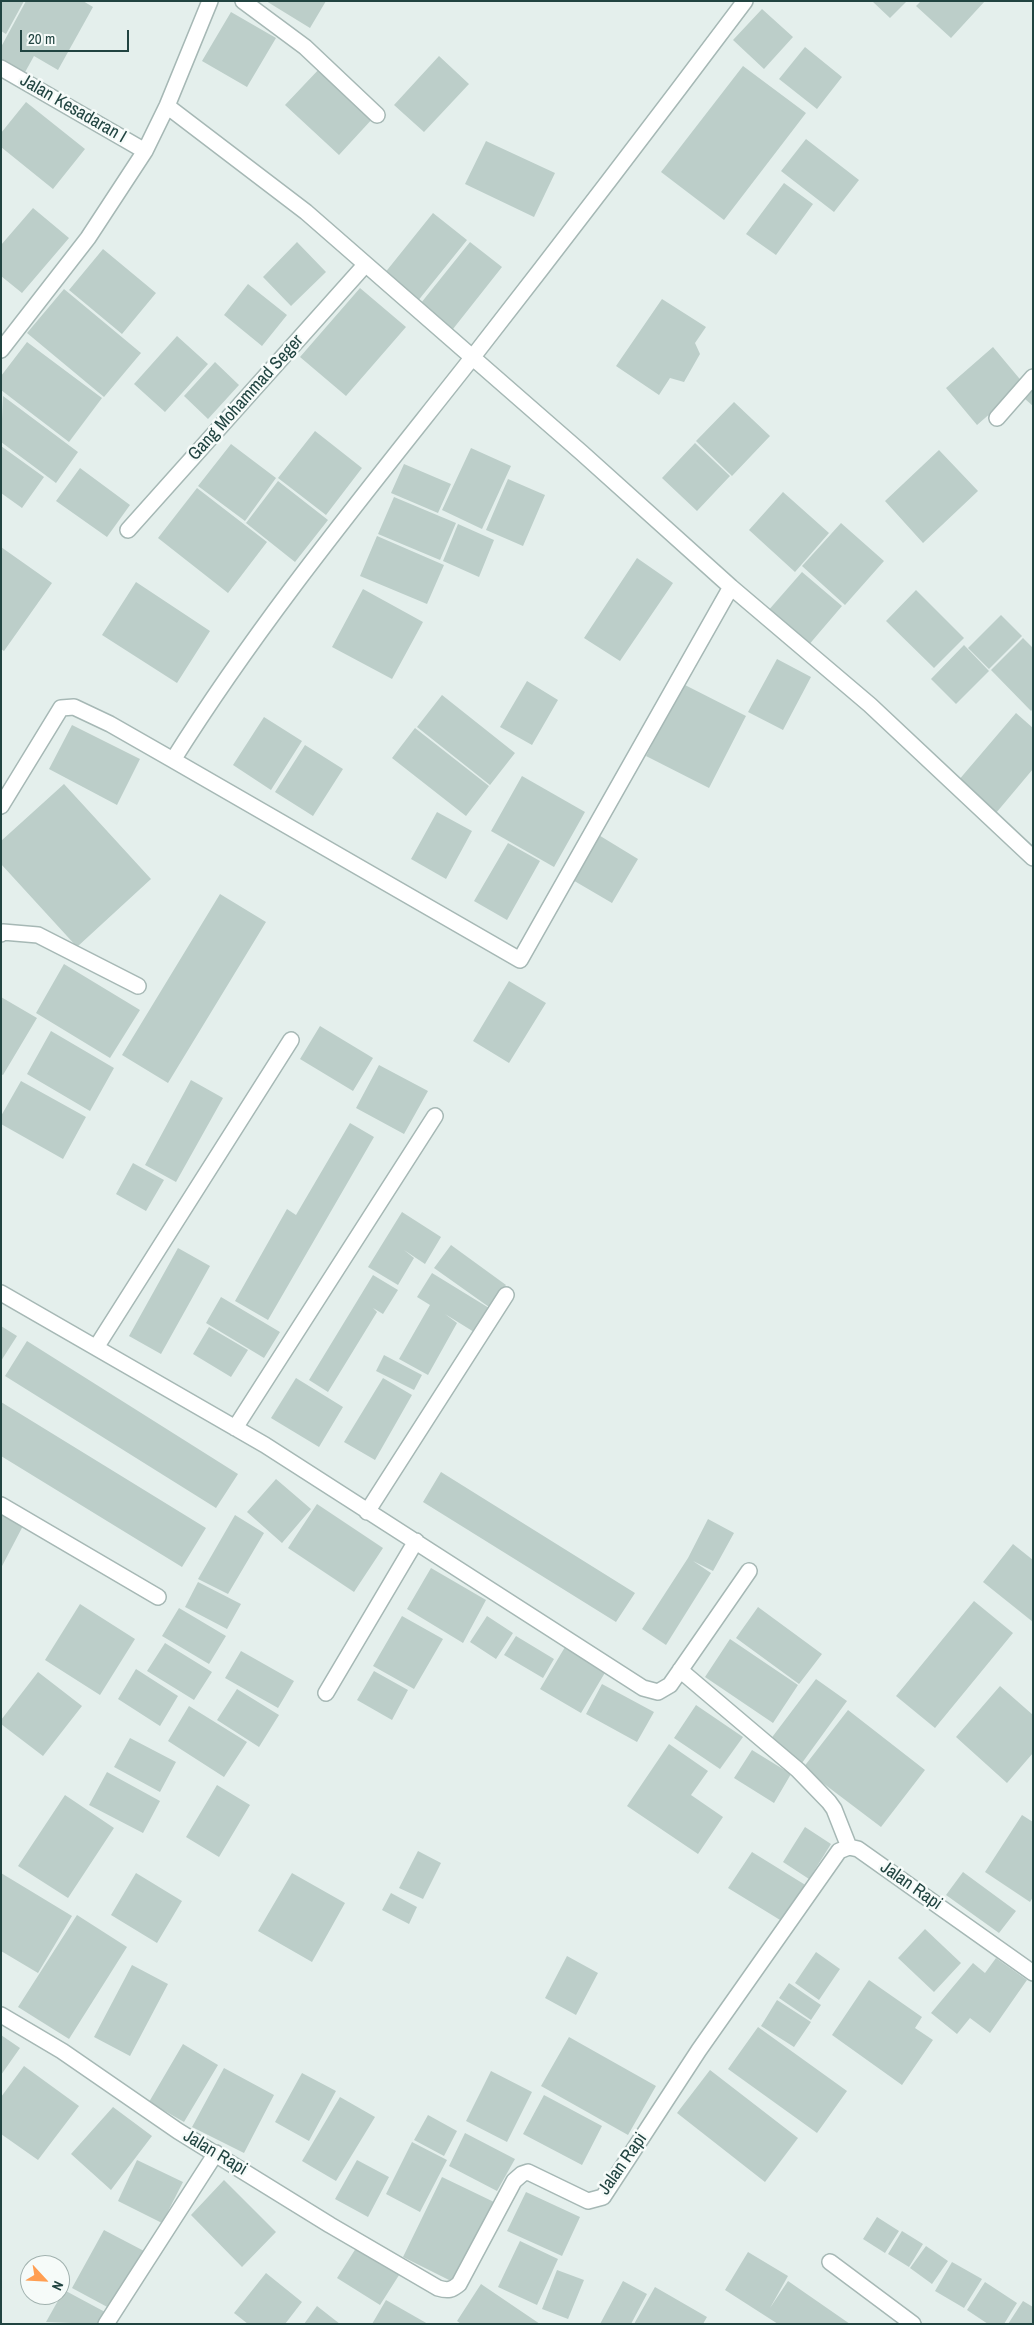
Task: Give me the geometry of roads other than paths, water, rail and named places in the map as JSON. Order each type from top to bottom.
[{"type":"street","points":[[1,350],[88,238],[145,151],[167,106],[210,1]]},
{"type":"street","points":[[243,1],[305,47],[377,115]]},
{"type":"street","points":[[174,760],[213,698],[345,516],[471,358],[745,1]]},
{"type":"street","name":"Jalan Kesadaran I","points":[[1,68],[145,151]]},
{"type":"street","points":[[167,106],[306,212],[732,587],[870,705],[1033,858]]},
{"type":"street","name":"Gang Mohammad Seger","points":[[128,530],[365,265]]},
{"type":"street","points":[[997,418],[1033,378]]},
{"type":"street","points":[[1,806],[61,708],[74,707],[110,724],[174,760],[520,960],[732,587]]},
{"type":"street","points":[[1,934],[3,932],[38,935],[138,986]]},
{"type":"street","points":[[97,1346],[291,1040]]},
{"type":"street","points":[[235,1428],[435,1116]]},
{"type":"street","points":[[1,1292],[265,1444],[367,1512],[416,1541],[643,1688],[658,1692],[670,1685],[749,1571]]},
{"type":"street","points":[[367,1512],[506,1295]]},
{"type":"street","points":[[1,1505],[158,1597]]},
{"type":"street","points":[[326,1693],[416,1541]]},
{"type":"street","points":[[680,1670],[798,1770],[829,1802],[834,1809],[849,1847]]},
{"type":"street","name":"Jalan Rapi","points":[[1,2015],[62,2051],[178,2131],[330,2225],[438,2288],[453,2290],[460,2284],[514,2180],[522,2174],[528,2172],[588,2201],[594,2201],[603,2197],[699,2050],[839,1851],[849,1847],[858,1849],[1033,1973]]},
{"type":"street","points":[[106,2324],[216,2153]]},
{"type":"street","points":[[830,2262],[913,2324]]}]
